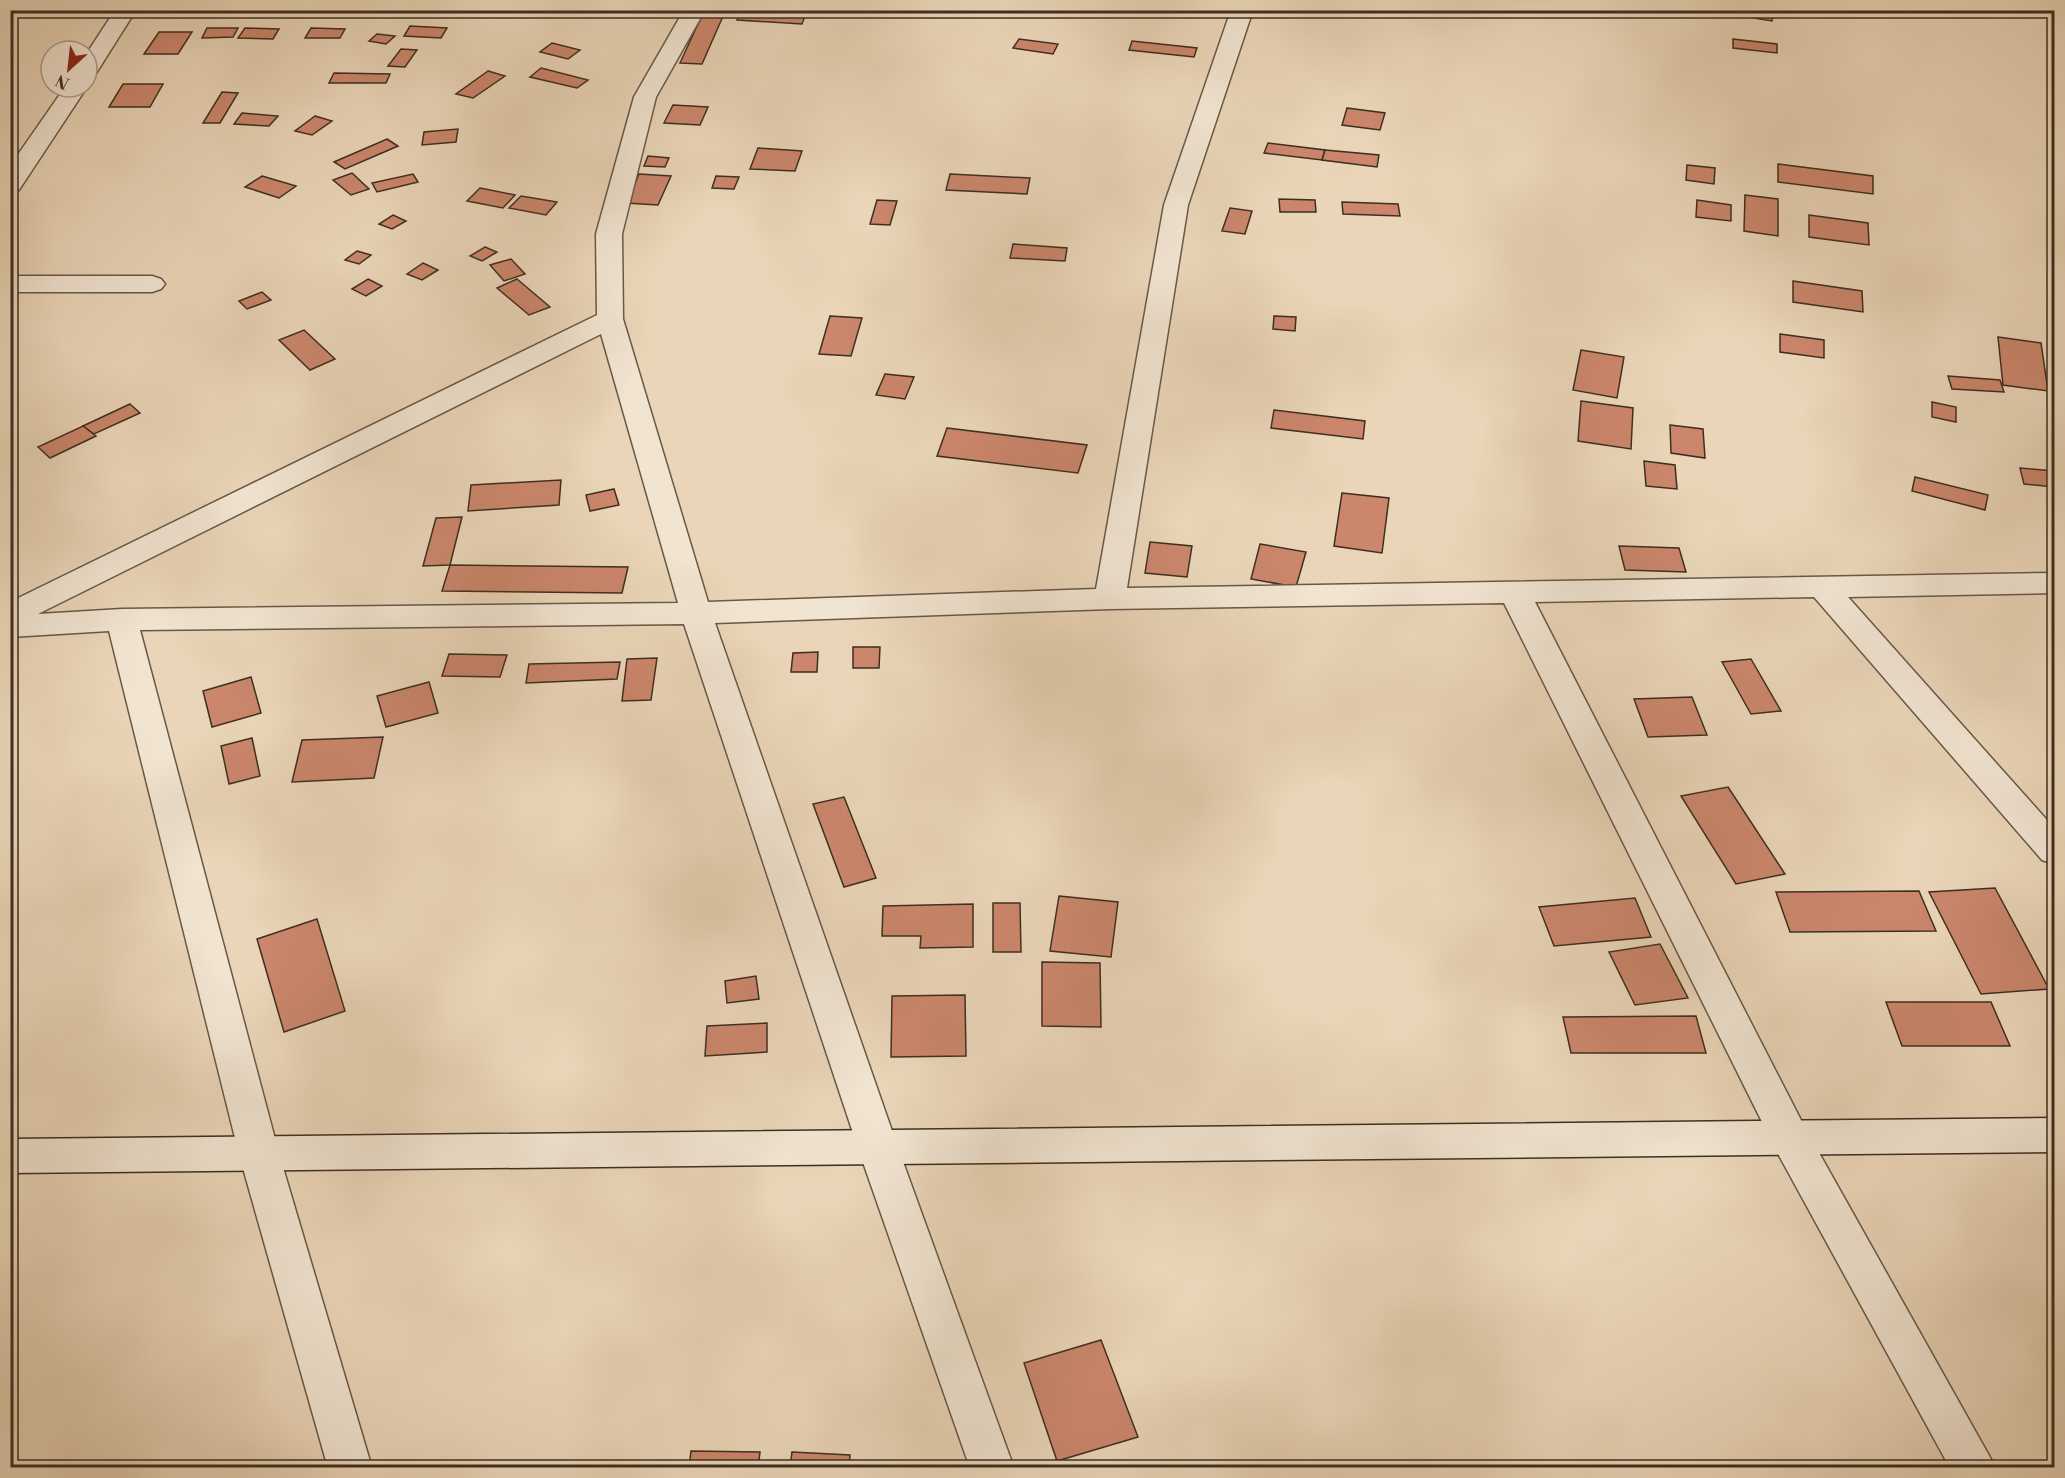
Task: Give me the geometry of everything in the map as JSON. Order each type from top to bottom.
[{"type":"street","points":[[99,52],[126,10]]},
{"type":"street","points":[[695,10],[645,98],[609,234],[610,319],[696,613],[878,1148],[992,1467]]},
{"type":"street","points":[[1110,599],[1176,205],[1242,10]]},
{"type":"street","points":[[10,185],[68,99]]},
{"type":"street","points":[[10,284],[152,284]]},
{"type":"street","points":[[10,615],[610,319]]},
{"type":"street","points":[[10,626],[122,620],[696,613],[1110,599],[1820,585],[2055,583]]},
{"type":"street","points":[[1820,585],[2055,851]]},
{"type":"street","points":[[1514,591],[1790,1138],[1974,1467]]},
{"type":"street","points":[[122,620],[259,1154],[350,1467]]},
{"type":"street","points":[[10,1156],[2055,1135]]},
{"type":"building","points":[[1735,10],[1773,13],[1772,21],[1734,15]]},
{"type":"building","points":[[740,12],[805,16],[802,24],[737,20]]},
{"type":"building","points":[[703,13],[724,14],[702,64],[680,63]]},
{"type":"building","points":[[410,26],[447,28],[441,38],[404,36]]},
{"type":"building","points":[[207,28],[238,28],[233,37],[202,38]]},
{"type":"building","points":[[245,28],[279,29],[273,39],[238,38]]},
{"type":"building","points":[[311,28],[345,29],[340,38],[305,38]]},
{"type":"building","points":[[159,32],[192,32],[178,54],[144,54]]},
{"type":"building","points":[[377,34],[395,36],[386,44],[369,41]]},
{"type":"building","points":[[1019,39],[1058,44],[1053,54],[1013,48]]},
{"type":"building","points":[[1733,39],[1777,44],[1777,53],[1733,48]]},
{"type":"building","points":[[1132,41],[1197,48],[1194,57],[1129,50]]},
{"type":"building","points":[[552,43],[580,50],[568,59],[540,52]]},
{"type":"building","points":[[401,49],[417,50],[405,67],[388,66]]},
{"type":"building","points":[[541,68],[588,80],[577,88],[530,77]]},
{"type":"building","points":[[488,71],[505,76],[473,98],[456,94]]},
{"type":"building","points":[[334,73],[390,74],[386,83],[329,83]]},
{"type":"building","points":[[123,84],[163,84],[150,107],[109,107]]},
{"type":"building","points":[[222,92],[238,93],[220,123],[203,123]]},
{"type":"building","points":[[673,105],[708,107],[700,125],[664,123]]},
{"type":"building","points":[[1347,108],[1385,113],[1380,130],[1342,125]]},
{"type":"building","points":[[242,113],[278,116],[269,126],[234,124]]},
{"type":"building","points":[[315,116],[332,121],[312,135],[295,131]]},
{"type":"building","points":[[458,129],[456,142],[422,145],[424,132]]},
{"type":"building","points":[[387,139],[398,146],[345,169],[334,162]]},
{"type":"building","points":[[1268,143],[1325,150],[1322,160],[1264,153]]},
{"type":"building","points":[[758,148],[802,151],[795,171],[750,169]]},
{"type":"building","points":[[1325,150],[1379,155],[1377,167],[1322,160]]},
{"type":"building","points":[[648,156],[669,158],[665,167],[644,166]]},
{"type":"building","points":[[1778,164],[1873,176],[1873,194],[1778,182]]},
{"type":"building","points":[[1687,165],[1715,168],[1714,184],[1686,180]]},
{"type":"building","points":[[352,173],[369,189],[351,195],[333,180]]},
{"type":"building","points":[[413,174],[418,182],[377,192],[372,183]]},
{"type":"building","points":[[639,174],[671,176],[658,205],[626,203]]},
{"type":"building","points":[[950,174],[1030,178],[1027,194],[946,190]]},
{"type":"building","points":[[262,176],[296,186],[279,198],[245,187]]},
{"type":"building","points":[[716,176],[739,177],[734,189],[712,188]]},
{"type":"building","points":[[480,188],[515,195],[503,208],[467,201]]},
{"type":"building","points":[[1745,195],[1778,199],[1778,236],[1744,231]]},
{"type":"building","points":[[521,196],[557,202],[546,215],[509,208]]},
{"type":"building","points":[[1279,199],[1315,200],[1316,212],[1280,212]]},
{"type":"building","points":[[877,200],[897,201],[890,225],[870,224]]},
{"type":"building","points":[[1697,200],[1731,205],[1731,221],[1696,217]]},
{"type":"building","points":[[1342,202],[1398,204],[1400,216],[1343,214]]},
{"type":"building","points":[[1230,208],[1252,211],[1245,234],[1222,231]]},
{"type":"building","points":[[393,215],[406,221],[392,229],[379,224]]},
{"type":"building","points":[[1809,215],[1868,223],[1869,245],[1809,237]]},
{"type":"building","points":[[1013,244],[1067,248],[1065,261],[1010,258]]},
{"type":"building","points":[[485,247],[497,252],[482,261],[470,256]]},
{"type":"building","points":[[357,251],[371,255],[359,264],[345,260]]},
{"type":"building","points":[[511,259],[525,274],[504,281],[490,265]]},
{"type":"building","points":[[423,263],[438,270],[422,280],[407,274]]},
{"type":"building","points":[[368,279],[382,286],[366,296],[352,289]]},
{"type":"building","points":[[517,279],[550,307],[529,315],[497,288]]},
{"type":"building","points":[[1793,281],[1862,291],[1863,312],[1793,302]]},
{"type":"building","points":[[262,292],[271,300],[247,309],[239,301]]},
{"type":"building","points":[[830,316],[862,318],[851,356],[819,354]]},
{"type":"building","points":[[1274,316],[1296,317],[1295,331],[1273,329]]},
{"type":"building","points":[[304,330],[335,359],[310,370],[279,340]]},
{"type":"building","points":[[1780,334],[1824,340],[1824,358],[1780,352]]},
{"type":"building","points":[[1998,337],[2041,343],[2048,391],[2003,385]]},
{"type":"building","points":[[1581,350],[1624,357],[1617,398],[1573,390]]},
{"type":"building","points":[[885,374],[914,377],[905,399],[876,395]]},
{"type":"building","points":[[1948,376],[2000,380],[2004,392],[1952,389]]},
{"type":"building","points":[[1581,401],[1633,408],[1631,449],[1578,441]]},
{"type":"building","points":[[1932,402],[1956,407],[1956,422],[1932,417]]},
{"type":"building","points":[[130,404],[140,413],[94,434],[83,426]]},
{"type":"building","points":[[1274,410],[1365,421],[1363,439],[1271,428]]},
{"type":"building","points":[[1670,425],[1703,429],[1705,458],[1671,453]]},
{"type":"building","points":[[83,426],[96,436],[50,458],[38,447]]},
{"type":"building","points":[[947,428],[1087,445],[1078,473],[937,456]]},
{"type":"building","points":[[1644,461],[1675,465],[1677,489],[1646,486]]},
{"type":"building","points":[[2020,468],[2054,471],[2054,487],[2024,484]]},
{"type":"building","points":[[1915,477],[1988,495],[1985,510],[1912,491]]},
{"type":"building","points":[[561,480],[559,505],[468,511],[471,485]]},
{"type":"building","points":[[614,489],[619,505],[590,511],[586,495]]},
{"type":"building","points":[[1342,493],[1389,498],[1382,553],[1334,546]]},
{"type":"building","points":[[462,517],[450,565],[423,566],[436,518]]},
{"type":"building","points":[[1150,542],[1192,546],[1187,577],[1145,573]]},
{"type":"building","points":[[1260,544],[1306,552],[1296,587],[1251,579]]},
{"type":"building","points":[[1619,546],[1679,548],[1686,572],[1625,570]]},
{"type":"building","points":[[450,565],[628,567],[622,593],[442,591]]},
{"type":"building","points":[[853,647],[880,647],[879,668],[853,668]]},
{"type":"building","points":[[818,652],[817,672],[791,672],[793,653]]},
{"type":"building","points":[[449,654],[507,655],[500,677],[442,676]]},
{"type":"building","points":[[657,658],[651,700],[622,701],[627,659]]},
{"type":"building","points":[[1751,659],[1781,711],[1751,714],[1722,662]]},
{"type":"building","points":[[620,662],[617,679],[526,683],[529,664]]},
{"type":"building","points":[[251,677],[261,713],[212,727],[203,691]]},
{"type":"building","points":[[429,682],[438,713],[386,727],[377,696]]},
{"type":"building","points":[[1692,697],[1707,735],[1648,737],[1634,699]]},
{"type":"building","points":[[383,737],[374,778],[292,782],[302,740]]},
{"type":"building","points":[[252,738],[260,776],[229,784],[221,746]]},
{"type":"building","points":[[1728,787],[1785,874],[1736,884],[1681,796]]},
{"type":"building","points":[[844,797],[876,878],[844,887],[813,804]]},
{"type":"building","points":[[1995,888],[2049,989],[1981,994],[1929,892]]},
{"type":"building","points":[[1919,891],[1936,931],[1790,932],[1776,892]]},
{"type":"building","points":[[1059,896],[1118,902],[1111,957],[1050,951]]},
{"type":"building","points":[[1635,898],[1651,937],[1554,946],[1539,907]]},
{"type":"building","points":[[993,903],[1020,903],[1021,952],[993,952]]},
{"type":"building","points":[[973,904],[973,947],[920,948],[921,936],[882,936],[883,906]]},
{"type":"building","points":[[317,919],[345,1011],[284,1032],[257,939]]},
{"type":"building","points":[[1660,944],[1688,998],[1635,1005],[1609,952]]},
{"type":"building","points":[[1042,962],[1100,963],[1101,1027],[1042,1026]]},
{"type":"building","points":[[756,976],[759,999],[727,1003],[725,981]]},
{"type":"building","points":[[965,995],[966,1056],[891,1057],[892,996]]},
{"type":"building","points":[[1886,1002],[1991,1002],[2010,1046],[1902,1046]]},
{"type":"building","points":[[1696,1016],[1706,1053],[1571,1053],[1563,1017]]},
{"type":"building","points":[[767,1023],[767,1052],[705,1056],[707,1026]]},
{"type":"building","points":[[1101,1340],[1138,1437],[1057,1461],[1024,1363]]},
{"type":"building","points":[[691,1451],[760,1452],[758,1468],[689,1468]]},
{"type":"building","points":[[792,1452],[850,1455],[849,1468],[790,1468]]}]
